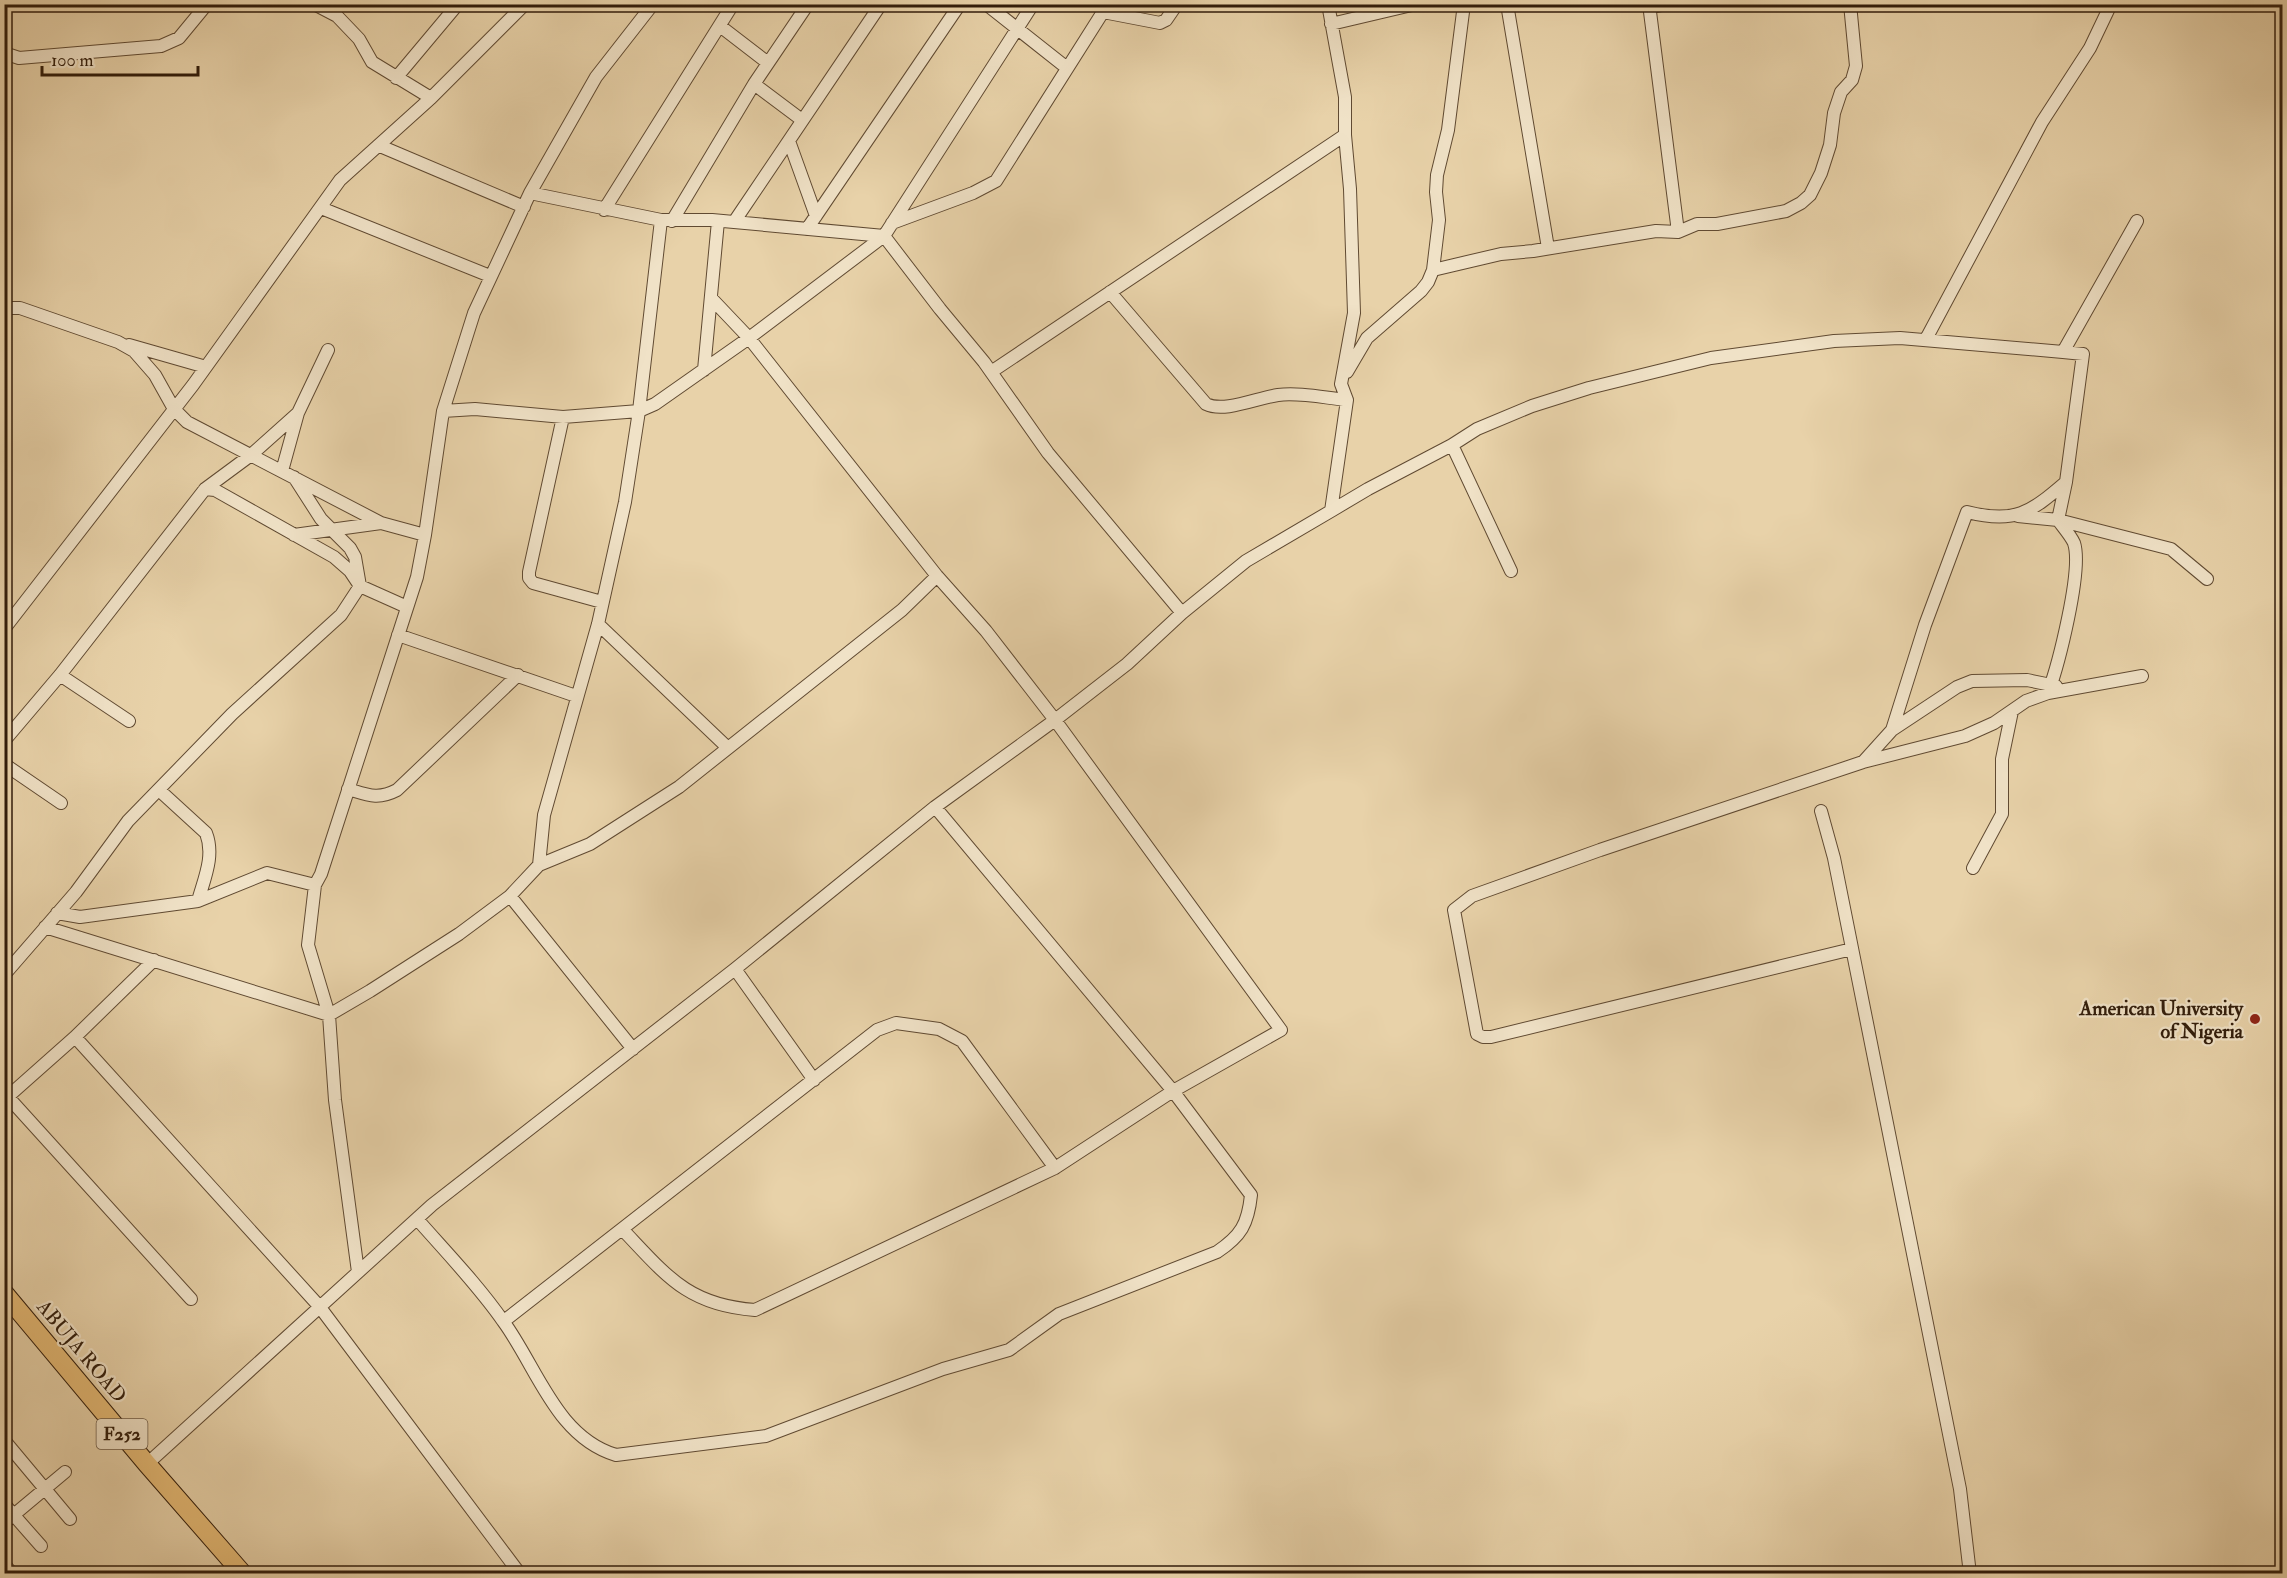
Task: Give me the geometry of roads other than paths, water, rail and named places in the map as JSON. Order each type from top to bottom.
[{"type":"main road","name":"ABUJA ROAD","points":[[4,1293],[147,1464],[243,1574]]},
{"type":"street","points":[[4,64],[19,58],[161,46],[179,38],[207,4]]},
{"type":"street","points":[[314,4],[337,16],[359,39],[372,62],[431,98]]},
{"type":"street","points":[[396,78],[458,4]]},
{"type":"street","points":[[4,629],[206,368],[340,180],[431,98],[525,4]]},
{"type":"street","points":[[358,1272],[335,1100],[329,1015],[308,945],[315,885],[417,577],[443,411],[474,313],[530,193],[596,76],[653,4]]},
{"type":"street","points":[[604,210],[734,4]]},
{"type":"street","points":[[539,865],[544,815],[598,624],[625,502],[666,220],[808,4]]},
{"type":"street","points":[[734,222],[881,4]]},
{"type":"street","points":[[807,229],[960,4]]},
{"type":"street","points":[[986,4],[1067,68]]},
{"type":"street","points":[[443,411],[475,409],[562,417],[639,411],[655,404],[749,338],[884,236],[1033,4]]},
{"type":"street","points":[[892,223],[973,193],[996,181],[1105,8],[1160,23],[1166,20],[1177,4]]},
{"type":"street","points":[[1328,4],[1345,97],[1354,313],[1341,384],[1347,400],[1331,511]]},
{"type":"street","points":[[1331,24],[1416,4]]},
{"type":"street","points":[[1341,384],[1367,338],[1421,291],[1433,270],[1439,220],[1437,175],[1448,130],[1464,4]]},
{"type":"street","points":[[1507,4],[1548,248]]},
{"type":"street","points":[[1666,4],[1649,6],[1678,232]]},
{"type":"street","points":[[1433,270],[1501,254],[1656,231],[1678,232],[1697,224],[1717,224],[1786,211],[1801,203],[1810,195],[1821,173],[1830,145],[1834,113],[1841,92],[1852,80],[1856,66],[1850,4]]},
{"type":"street","points":[[1926,339],[2042,122],[2090,48],[2111,4]]},
{"type":"street","points":[[720,26],[768,63]]},
{"type":"street","points":[[4,53],[19,58]]},
{"type":"street","points":[[754,84],[802,120]]},
{"type":"street","points":[[991,372],[1345,135]]},
{"type":"street","points":[[789,141],[816,216]]},
{"type":"street","points":[[380,146],[524,207]]},
{"type":"street","points":[[530,193],[604,210],[666,220],[734,222],[884,236],[939,309],[991,372],[1048,453],[1182,613]]},
{"type":"street","points":[[321,208],[490,276]]},
{"type":"street","points":[[704,370],[718,221]]},
{"type":"street","points":[[2063,352],[2137,221]]},
{"type":"street","points":[[1110,292],[1206,404],[1213,408],[1228,407],[1251,399],[1281,394],[1347,400]]},
{"type":"street","points":[[622,1229],[669,1278],[702,1300],[729,1308],[754,1310],[1055,1168],[1173,1091],[1281,1030],[1055,720],[986,631],[937,576],[749,338],[711,298]]},
{"type":"street","points":[[4,308],[20,308],[118,342],[206,368]]},
{"type":"street","points":[[147,1464],[417,1219],[735,969],[935,807],[1128,664],[1182,613],[1246,561],[1368,489],[1452,445],[1477,429],[1532,406],[1589,388],[1711,358],[1834,341],[1900,338],[2083,354],[2066,482],[2058,520],[2074,543],[2075,565],[2058,666],[2049,689],[1981,730],[1965,736],[1863,762],[1525,877],[1472,896],[1454,910],[1477,1034],[1483,1037],[1491,1037],[1852,949]]},
{"type":"street","points":[[118,342],[134,351],[155,375],[174,409],[187,422],[381,523],[425,535]]},
{"type":"street","points":[[4,975],[57,913],[128,821],[232,714],[341,615],[360,586],[355,557],[350,548],[321,519],[288,474],[298,413],[328,350]]},
{"type":"street","points":[[4,741],[60,675],[205,489],[251,455],[298,413]]},
{"type":"street","points":[[562,417],[529,578],[533,583],[602,602]]},
{"type":"street","points":[[1452,445],[1511,571]]},
{"type":"street","points":[[2017,516],[2042,503],[2066,482]]},
{"type":"street","points":[[205,489],[215,490],[334,557],[350,571],[360,586],[407,607]]},
{"type":"street","points":[[1892,730],[1924,625],[1967,512],[1988,517],[2017,516],[2058,520],[2171,549],[2208,579]]},
{"type":"street","points":[[294,535],[381,523]]},
{"type":"street","points":[[45,927],[329,1015],[459,934],[510,897],[539,865],[590,844],[679,787],[902,610],[937,576]]},
{"type":"street","points":[[598,624],[728,748]]},
{"type":"street","points":[[398,635],[576,696]]},
{"type":"street","points":[[60,675],[129,721]]},
{"type":"street","points":[[348,789],[373,796],[385,796],[397,790],[518,675]]},
{"type":"street","points":[[1863,762],[1892,730],[1958,687],[1972,681],[2027,680],[2049,689],[2066,690],[2142,676]]},
{"type":"street","points":[[1973,868],[2002,814],[2002,759],[2012,711]]},
{"type":"street","points":[[4,764],[61,803]]},
{"type":"street","points":[[159,789],[206,833],[210,843],[210,859],[198,901]]},
{"type":"street","points":[[417,1219],[504,1321],[556,1409],[579,1434],[599,1450],[616,1455],[766,1436],[943,1369],[1009,1350],[1059,1314],[1217,1252],[1235,1240],[1249,1217],[1251,1195],[1173,1091],[935,807]]},
{"type":"street","points":[[1821,811],[1834,858],[1960,1489],[1970,1574]]},
{"type":"street","points":[[57,913],[80,917],[198,901],[267,873],[315,885]]},
{"type":"street","points":[[510,897],[633,1048]]},
{"type":"street","points":[[154,960],[75,1037],[6,1098],[191,1299]]},
{"type":"street","points":[[735,969],[814,1080]]},
{"type":"street","points":[[504,1321],[877,1030],[896,1023],[939,1029],[962,1041],[1055,1168]]},
{"type":"street","points":[[75,1037],[319,1306],[520,1574]]},
{"type":"street","points":[[4,1440],[70,1519]]},
{"type":"street","points":[[9,1519],[65,1472]]},
{"type":"street","points":[[4,1504],[9,1519],[41,1546]]},
{"type":"place","name":"American University of Nigeria","points":[[2255,1019]]}]
